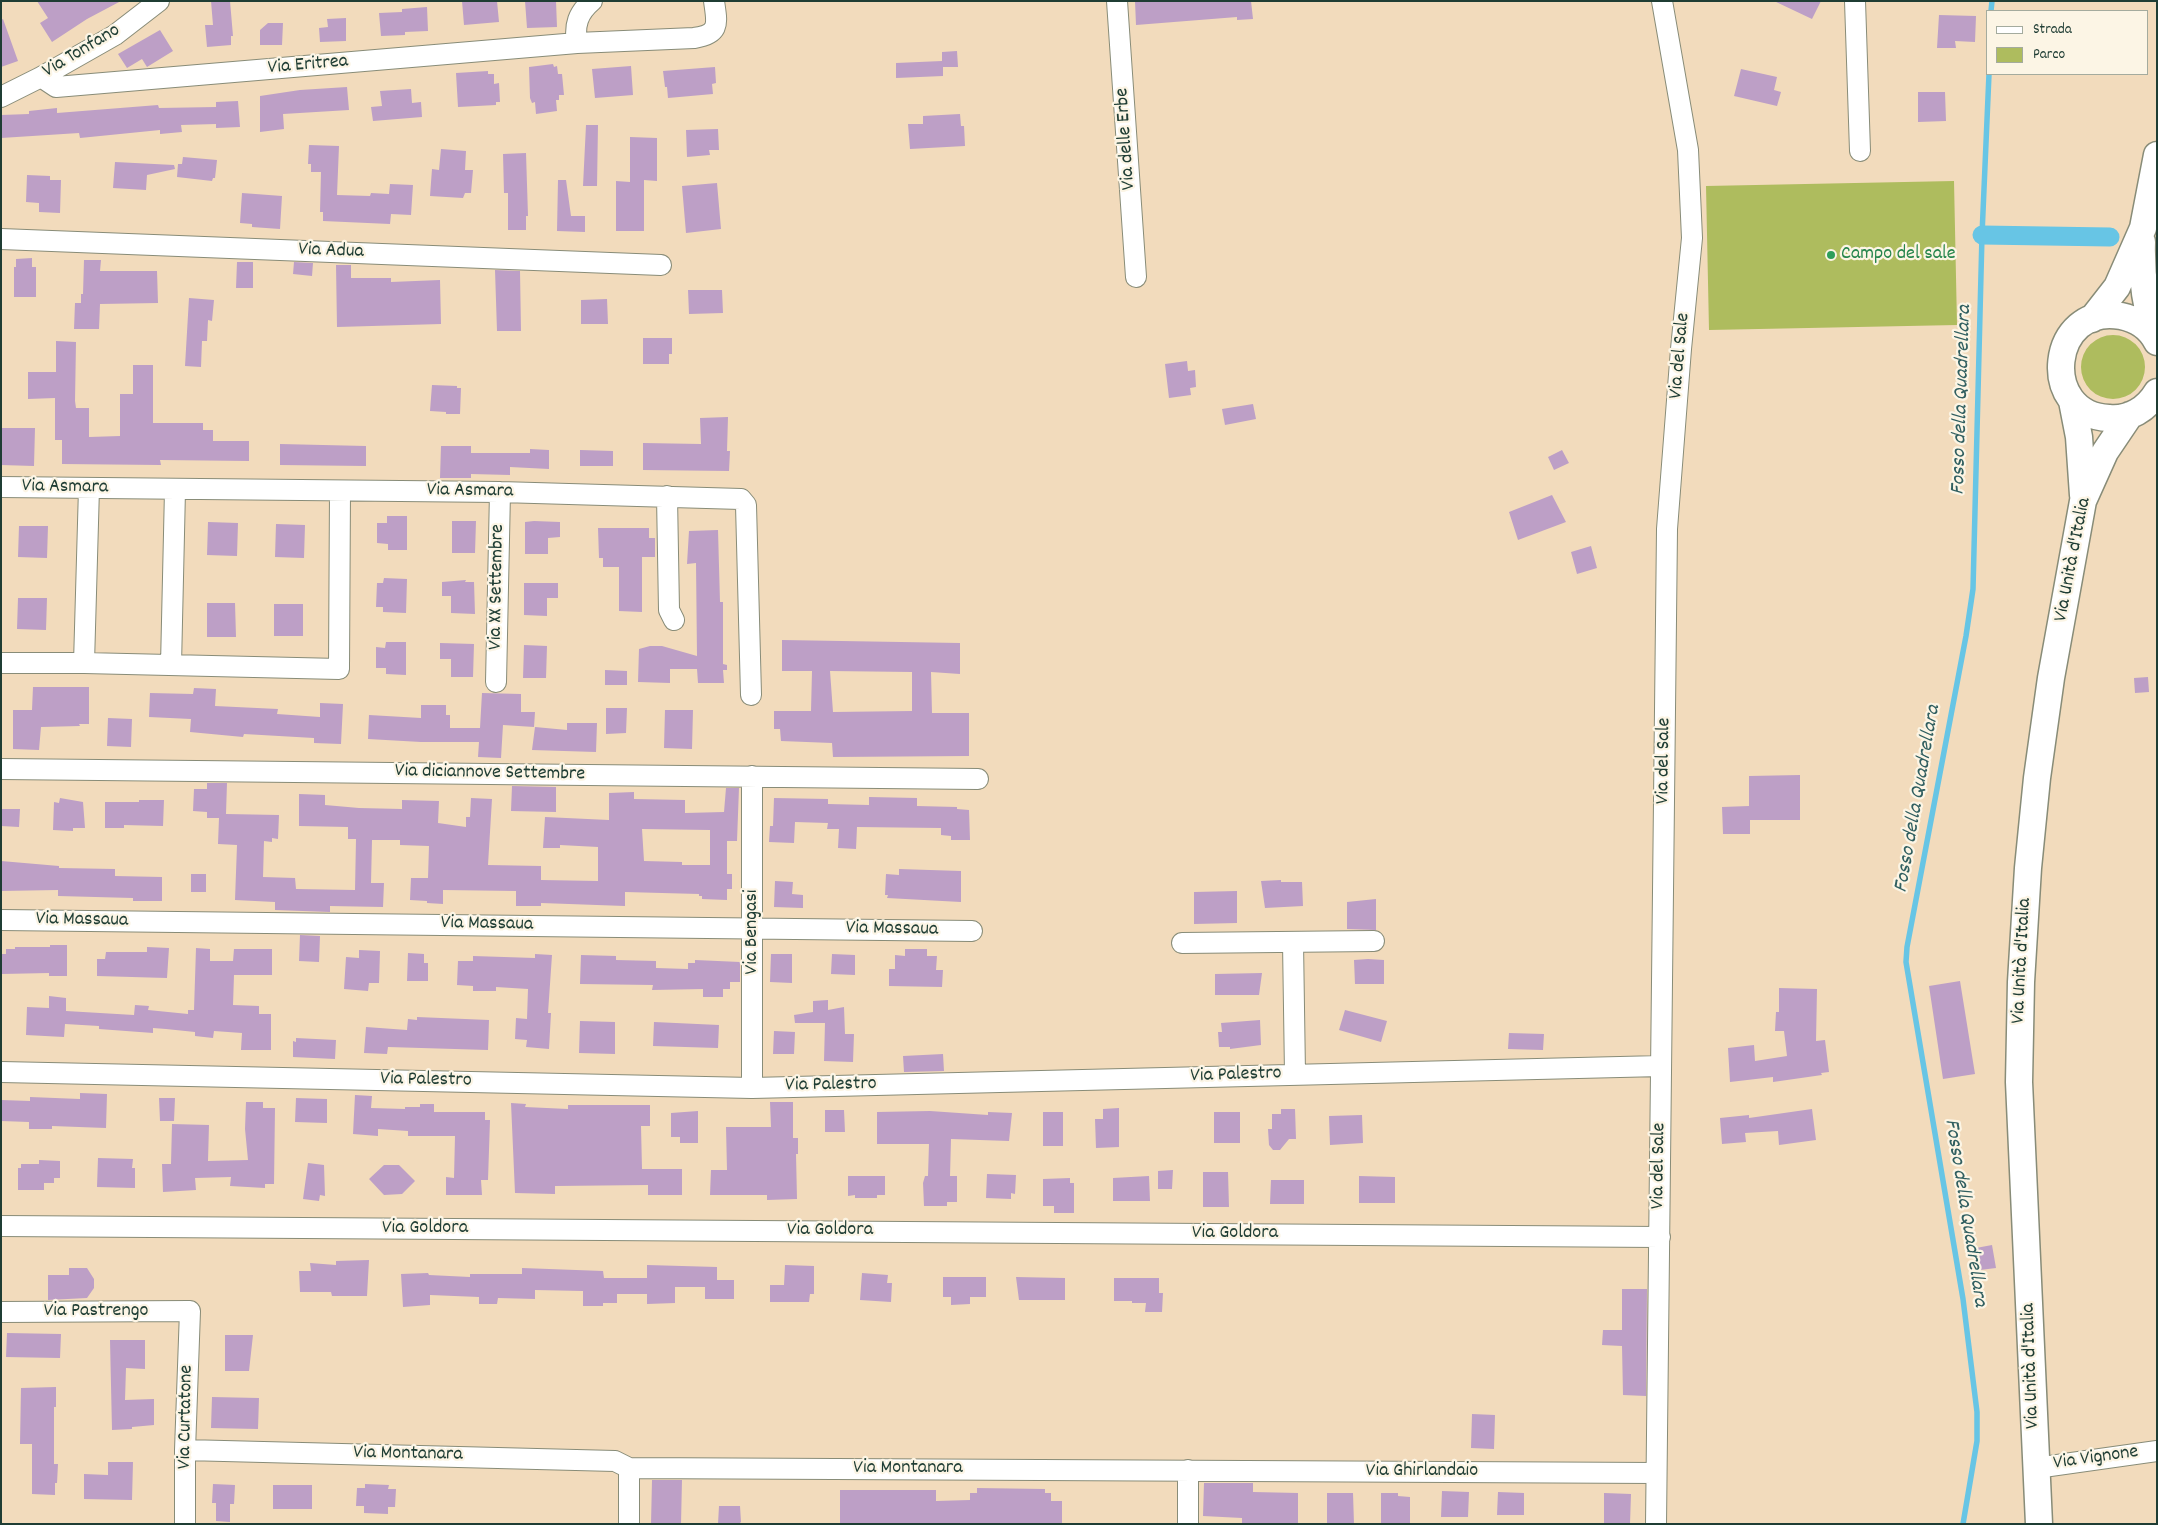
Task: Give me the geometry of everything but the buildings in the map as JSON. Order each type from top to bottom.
[{"type":"main road","points":[[2083,501],[2079,437],[2072,401],[2062,382],[2060,371],[2061,355],[2067,340],[2074,331],[2092,319],[2117,287],[2142,228],[2157,155]]},
{"type":"main road","points":[[2142,228],[2142,283],[2146,309],[2156,340]]},
{"type":"main road","points":[[2092,319],[2109,315],[2126,317],[2147,329],[2156,340]]},
{"type":"main road","points":[[2072,401],[2080,408],[2099,417],[2110,419],[2148,403]]},
{"type":"main road","name":"Via Unità d'Italia","points":[[2039,1524],[2019,1082],[2021,982],[2028,868],[2037,778],[2051,678],[2083,501],[2105,452],[2148,403]]},
{"type":"street","name":"Via Tonfano","points":[[1,97],[41,77],[115,34],[159,1]]},
{"type":"street","points":[[578,43],[576,31],[578,18],[592,1]]},
{"type":"street","name":"Via Eritrea","points":[[41,77],[56,87],[578,43],[706,36],[714,31],[716,24],[714,1]]},
{"type":"street","name":"Via delle Erbe","points":[[1117,1],[1136,276]]},
{"type":"street","name":"Via del Sale","points":[[1656,1524],[1667,529],[1692,238],[1688,150],[1662,1]]},
{"type":"street","points":[[1855,1],[1860,152]]},
{"type":"street","name":"Via Adua","points":[[1,239],[661,265]]},
{"type":"street","name":"Via Asmara","points":[[1,487],[500,492],[741,499],[746,505],[751,695]]},
{"type":"street","points":[[84,663],[89,488]]},
{"type":"street","points":[[171,665],[175,490]]},
{"type":"street","points":[[1,664],[84,663],[339,669],[340,491]]},
{"type":"street","name":"Via XX Settembre","points":[[496,682],[500,492]]},
{"type":"street","points":[[667,496],[669,610],[674,620]]},
{"type":"street","name":"Via diciannove Settembre","points":[[1,768],[978,779]]},
{"type":"street","name":"Via Bengasi","points":[[752,776],[752,1088]]},
{"type":"street","name":"Via Massaua","points":[[1,920],[972,931]]},
{"type":"street","points":[[1182,943],[1374,941]]},
{"type":"street","points":[[1293,942],[1296,1074]]},
{"type":"street","name":"Via Palestro","points":[[1,1072],[752,1088],[1661,1066]]},
{"type":"street","name":"Via Goldora","points":[[1,1226],[1660,1237]]},
{"type":"street","name":"Via Pastrengo","points":[[1,1312],[190,1311]]},
{"type":"street","name":"Via Curtatone","points":[[186,1524],[185,1450],[190,1311]]},
{"type":"street","name":"Via Montanara","points":[[185,1450],[615,1461],[629,1468],[1188,1470]]},
{"type":"street","name":"Via Vignone","points":[[2036,1468],[2157,1451]]},
{"type":"street","points":[[629,1468],[629,1524]]},
{"type":"street","points":[[1188,1470],[1188,1524]]},
{"type":"street","name":"Via Ghirlandaio","points":[[1188,1470],[1656,1473]]},
{"type":"green space","name":"Campo del sale","points":[[1954,181],[1957,325],[1709,330],[1706,186]]},
{"type":"green space","points":[[2113,335],[2125,337],[2136,344],[2143,355],[2145,367],[2143,379],[2136,390],[2125,397],[2113,399],[2101,397],[2090,390],[2083,379],[2081,367],[2083,355],[2090,344],[2101,337]]},
{"type":"waterway","name":"Fosso della Quadrellara","points":[[1991,10],[1992,1]]},
{"type":"waterway","name":"Fosso della Quadrellara","points":[[1963,1524],[1977,1441],[1977,1412],[1963,1299],[1906,962],[1907,947],[1966,636],[1973,589],[1982,235],[1989,75]]},
{"type":"waterway","points":[[1982,235],[2110,237]]},
{"type":"place","name":"Campo del sale","points":[[1831,255]]}]
